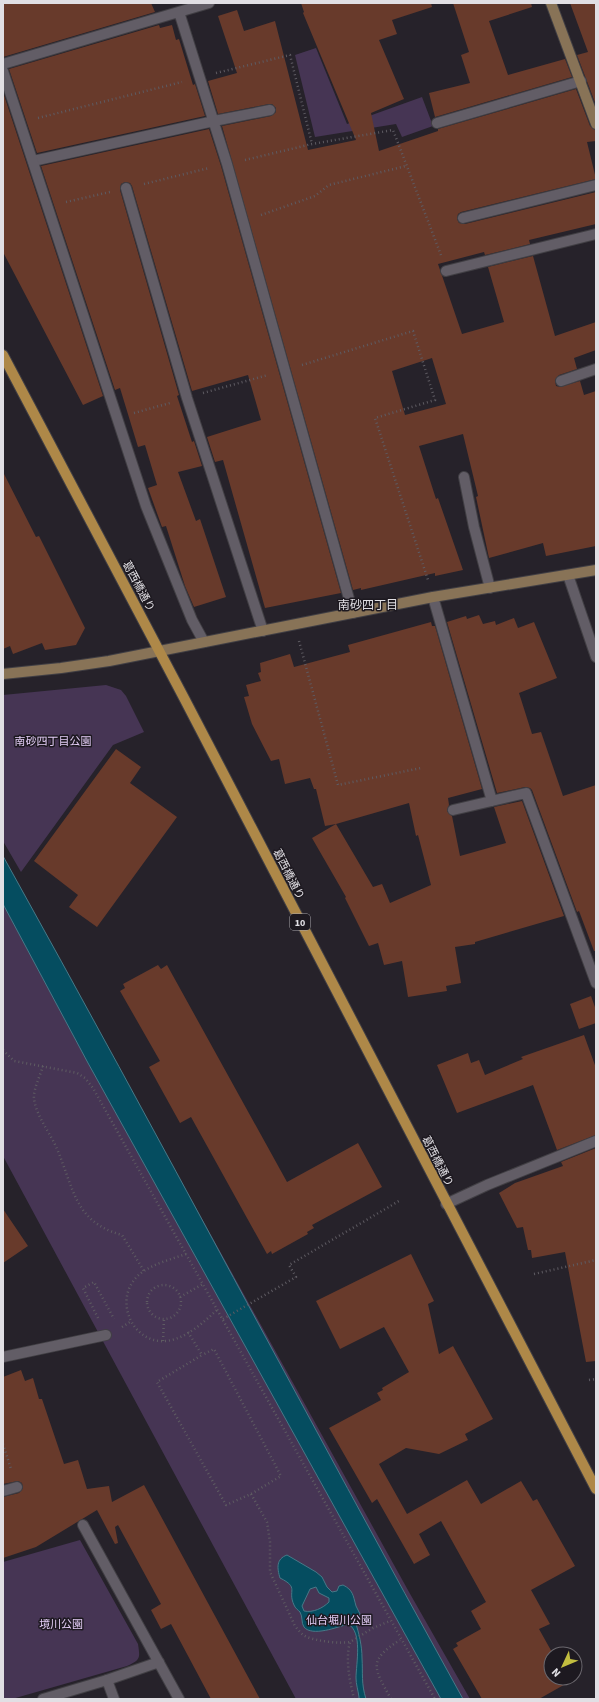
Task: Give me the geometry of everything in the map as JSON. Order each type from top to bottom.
[{"type":"main road","name":"葛西橋通り","points":[[4,358],[159,651],[446,1204],[596,1489]]},
{"type":"street","points":[[3,64],[209,3]]},
{"type":"street","points":[[551,3],[596,124]]},
{"type":"street","points":[[179,12],[214,121],[243,221],[353,613]]},
{"type":"street","points":[[3,71],[146,506],[192,620],[204,642]]},
{"type":"street","points":[[437,123],[581,81]]},
{"type":"street","points":[[33,161],[270,110]]},
{"type":"street","points":[[463,218],[596,185]]},
{"type":"street","points":[[126,188],[187,398],[263,631]]},
{"type":"street","points":[[446,271],[596,234]]},
{"type":"street","points":[[561,381],[596,369]]},
{"type":"street","points":[[464,477],[474,527],[490,588]]},
{"type":"street","points":[[3,674],[108,661],[433,597],[596,570]]},
{"type":"street","points":[[568,575],[596,657]]},
{"type":"street","points":[[433,597],[492,801]]},
{"type":"street","points":[[453,810],[526,793],[596,983]]},
{"type":"street","points":[[446,1204],[487,1185],[596,1141]]},
{"type":"street","points":[[3,1357],[106,1335]]},
{"type":"street","points":[[3,1491],[17,1487]]},
{"type":"street","points":[[84,1525],[179,1699]]},
{"type":"street","points":[[43,1699],[107,1680],[159,1662]]},
{"type":"street","points":[[107,1680],[114,1699]]},
{"type":"path","points":[[393,130],[446,271]]},
{"type":"path","points":[[243,221],[315,196],[329,185],[406,166]]},
{"type":"path","points":[[116,418],[285,371],[413,330],[435,400],[375,418],[424,564],[433,597]]},
{"type":"path","points":[[294,624],[338,785],[421,768]]},
{"type":"path","points":[[3,1050],[14,1061],[77,1073],[85,1078],[93,1088],[434,1699]]},
{"type":"path","points":[[43,1066],[34,1097],[36,1107],[57,1148],[76,1200],[90,1220],[108,1231],[122,1235],[144,1271]]},
{"type":"path","points":[[223,1320],[296,1277],[289,1265],[399,1200]]},
{"type":"path","points":[[186,1254],[144,1271],[130,1286],[126,1295],[126,1307],[130,1322],[141,1334],[156,1341],[174,1340],[196,1328],[218,1310]]},
{"type":"path","points":[[534,1274],[596,1260]]},
{"type":"path","points":[[106,1335],[83,1288],[94,1282],[116,1322]]},
{"type":"path","points":[[180,1296],[203,1284]]},
{"type":"path","points":[[162,1286],[168,1286],[173,1288],[180,1296],[181,1302],[178,1312],[174,1316],[164,1319],[154,1316],[150,1312],[148,1301],[152,1291],[162,1286]]},
{"type":"path","points":[[163,1341],[164,1319]]},
{"type":"path","points":[[120,1328],[130,1322]]},
{"type":"path","points":[[188,1332],[202,1355]]},
{"type":"path","points":[[214,1349],[282,1476],[251,1494],[226,1505],[157,1382],[214,1349]]},
{"type":"path","points":[[589,1380],[596,1379]]},
{"type":"path","points":[[3,1444],[17,1487]]},
{"type":"path","points":[[251,1494],[267,1522],[270,1542],[270,1572],[295,1626],[300,1633],[308,1637],[342,1644],[350,1642],[373,1628],[390,1621]]},
{"type":"path","points":[[391,1699],[376,1669],[377,1660],[386,1649],[400,1640]]},
{"type":"path","points":[[350,1642],[348,1650],[351,1685],[354,1699]]},
{"type":"green space","points":[[316,48],[347,124],[422,97],[433,126],[402,137],[396,124],[315,137],[295,55]]},
{"type":"green space","name":"南砂四丁目公園","points":[[106,685],[121,690],[126,696],[144,732],[113,745],[21,872],[3,841],[3,695]]},
{"type":"green space","name":"仙台堀川公園","points":[[3,860],[409,1592],[470,1699],[296,1699],[3,1156]]},
{"type":"green space","name":"境川公園","points":[[80,1540],[138,1644],[139,1656],[135,1662],[127,1666],[12,1699],[3,1699],[3,1562]]},
{"type":"water","points":[[3,856],[119,1066],[463,1699],[441,1699],[88,1063],[3,904]]},
{"type":"water","points":[[287,1555],[316,1572],[322,1577],[327,1587],[332,1592],[337,1591],[339,1586],[343,1585],[352,1593],[360,1614],[355,1621],[361,1644],[363,1683],[366,1699],[359,1699],[356,1683],[358,1649],[356,1634],[353,1628],[348,1624],[319,1631],[308,1630],[304,1627],[301,1614],[295,1607],[292,1600],[292,1590],[290,1584],[280,1578],[278,1564],[283,1557]],"holes":[[[316,1587],[319,1593],[329,1598],[329,1602],[318,1610],[304,1611],[302,1606],[310,1589]]]},
{"type":"building","points":[[3,3],[151,3],[155,12],[3,57]]},
{"type":"building","points":[[301,3],[431,3],[432,7],[392,20],[397,34],[379,40],[404,99],[371,113],[379,151],[438,131],[438,129],[576,89],[590,126],[596,130],[596,141],[587,142],[596,179],[461,212],[458,214],[457,219],[459,223],[465,224],[596,192],[596,224],[529,240],[530,244],[485,255],[484,252],[438,264],[462,334],[504,322],[488,267],[533,256],[555,336],[596,322],[596,350],[574,358],[577,369],[559,375],[555,380],[556,386],[560,387],[580,381],[584,395],[596,391],[596,546],[546,556],[543,543],[489,558],[476,497],[478,496],[463,434],[419,446],[436,499],[438,498],[463,570],[435,576],[435,573],[361,590],[361,588],[353,590],[222,126],[271,116],[276,112],[276,108],[272,104],[269,104],[218,114],[208,81],[237,73],[218,16],[237,10],[244,31],[275,21],[308,150],[356,140],[303,13]],"holes":[[[432,358],[446,404],[405,415],[392,371]]]},
{"type":"building","points":[[453,3],[531,3],[532,7],[489,21],[508,75],[565,59],[572,77],[435,117],[429,93],[470,83],[461,55],[469,52]]},
{"type":"building","points":[[570,3],[596,3],[596,105],[577,55],[588,52]]},
{"type":"building","points":[[159,25],[160,28],[172,25],[176,40],[179,39],[193,85],[195,84],[205,116],[37,153],[9,69]]},
{"type":"building","points":[[3,92],[103,396],[83,405],[3,252]]},
{"type":"building","points":[[209,129],[221,166],[341,593],[265,608],[223,460],[215,462],[207,437],[261,420],[248,375],[192,391],[132,186],[130,183],[125,182],[121,184],[120,190],[179,395],[177,396],[192,442],[194,441],[202,466],[178,472],[196,521],[200,519],[226,597],[194,607],[185,586],[166,526],[162,527],[148,488],[157,485],[145,445],[138,447],[120,388],[115,390],[41,166]]},
{"type":"building","points":[[3,472],[36,537],[39,536],[85,628],[76,645],[45,650],[42,643],[13,654],[10,646],[3,649]]},
{"type":"building","points":[[479,615],[483,624],[495,621],[496,625],[514,618],[518,628],[534,622],[557,678],[519,693],[532,734],[541,732],[563,796],[596,785],[596,951],[594,951],[579,911],[577,912],[532,790],[525,787],[497,793],[447,622],[466,616],[467,619]]},
{"type":"building","points":[[431,622],[432,626],[435,626],[482,789],[448,798],[449,805],[447,811],[452,816],[460,856],[506,843],[494,807],[522,801],[564,916],[475,942],[475,944],[455,947],[461,983],[446,986],[447,991],[408,997],[402,961],[384,965],[378,943],[369,946],[345,898],[346,897],[312,838],[336,824],[325,826],[316,789],[314,789],[310,778],[285,784],[279,759],[271,761],[252,724],[244,697],[249,696],[246,685],[261,681],[258,673],[261,672],[260,663],[290,654],[294,667],[350,652],[348,645]],"holes":[[[409,803],[416,836],[418,835],[431,885],[390,903],[382,884],[373,887],[336,824]]]},
{"type":"building","points":[[116,749],[141,767],[130,783],[177,817],[97,927],[69,907],[78,895],[34,861]]},
{"type":"building","points":[[158,965],[161,969],[167,965],[287,1182],[358,1143],[382,1187],[312,1225],[314,1228],[307,1232],[308,1234],[272,1254],[271,1251],[267,1254],[191,1117],[180,1123],[149,1067],[160,1061],[120,991],[125,988],[123,984]]},
{"type":"building","points":[[591,996],[596,1010],[596,1023],[579,1029],[570,1004]]},
{"type":"building","points":[[584,1035],[596,1068],[596,1135],[557,1150],[533,1085],[457,1113],[437,1065],[468,1053],[471,1063],[479,1060],[485,1075],[523,1059],[521,1057]]},
{"type":"building","points":[[596,1148],[596,1361],[586,1362],[565,1252],[532,1258],[531,1250],[528,1250],[523,1227],[517,1228],[499,1193],[515,1183],[563,1166],[561,1162]]},
{"type":"building","points":[[3,1209],[28,1246],[3,1263]]},
{"type":"building","points":[[411,1254],[434,1301],[428,1304],[439,1354],[453,1346],[493,1419],[465,1434],[468,1440],[439,1454],[406,1448],[379,1464],[407,1514],[467,1480],[481,1504],[521,1481],[533,1501],[537,1499],[575,1566],[531,1590],[550,1624],[539,1629],[549,1646],[543,1646],[543,1686],[562,1686],[539,1699],[482,1699],[453,1649],[458,1646],[456,1643],[481,1629],[471,1611],[486,1602],[441,1521],[419,1534],[430,1555],[414,1564],[377,1499],[372,1503],[329,1428],[381,1400],[377,1393],[383,1390],[382,1388],[409,1372],[384,1327],[340,1349],[316,1301]]},
{"type":"building","points":[[21,1370],[25,1381],[33,1378],[39,1399],[42,1399],[64,1464],[78,1460],[87,1489],[109,1486],[112,1502],[144,1485],[260,1699],[211,1699],[171,1624],[161,1629],[151,1610],[161,1604],[118,1525],[115,1527],[118,1543],[115,1544],[97,1510],[36,1547],[3,1558],[3,1497],[19,1493],[23,1488],[22,1483],[18,1481],[3,1484],[3,1377]]},
{"type":"district","name":"南砂四丁目","points":[[368,605]]}]
